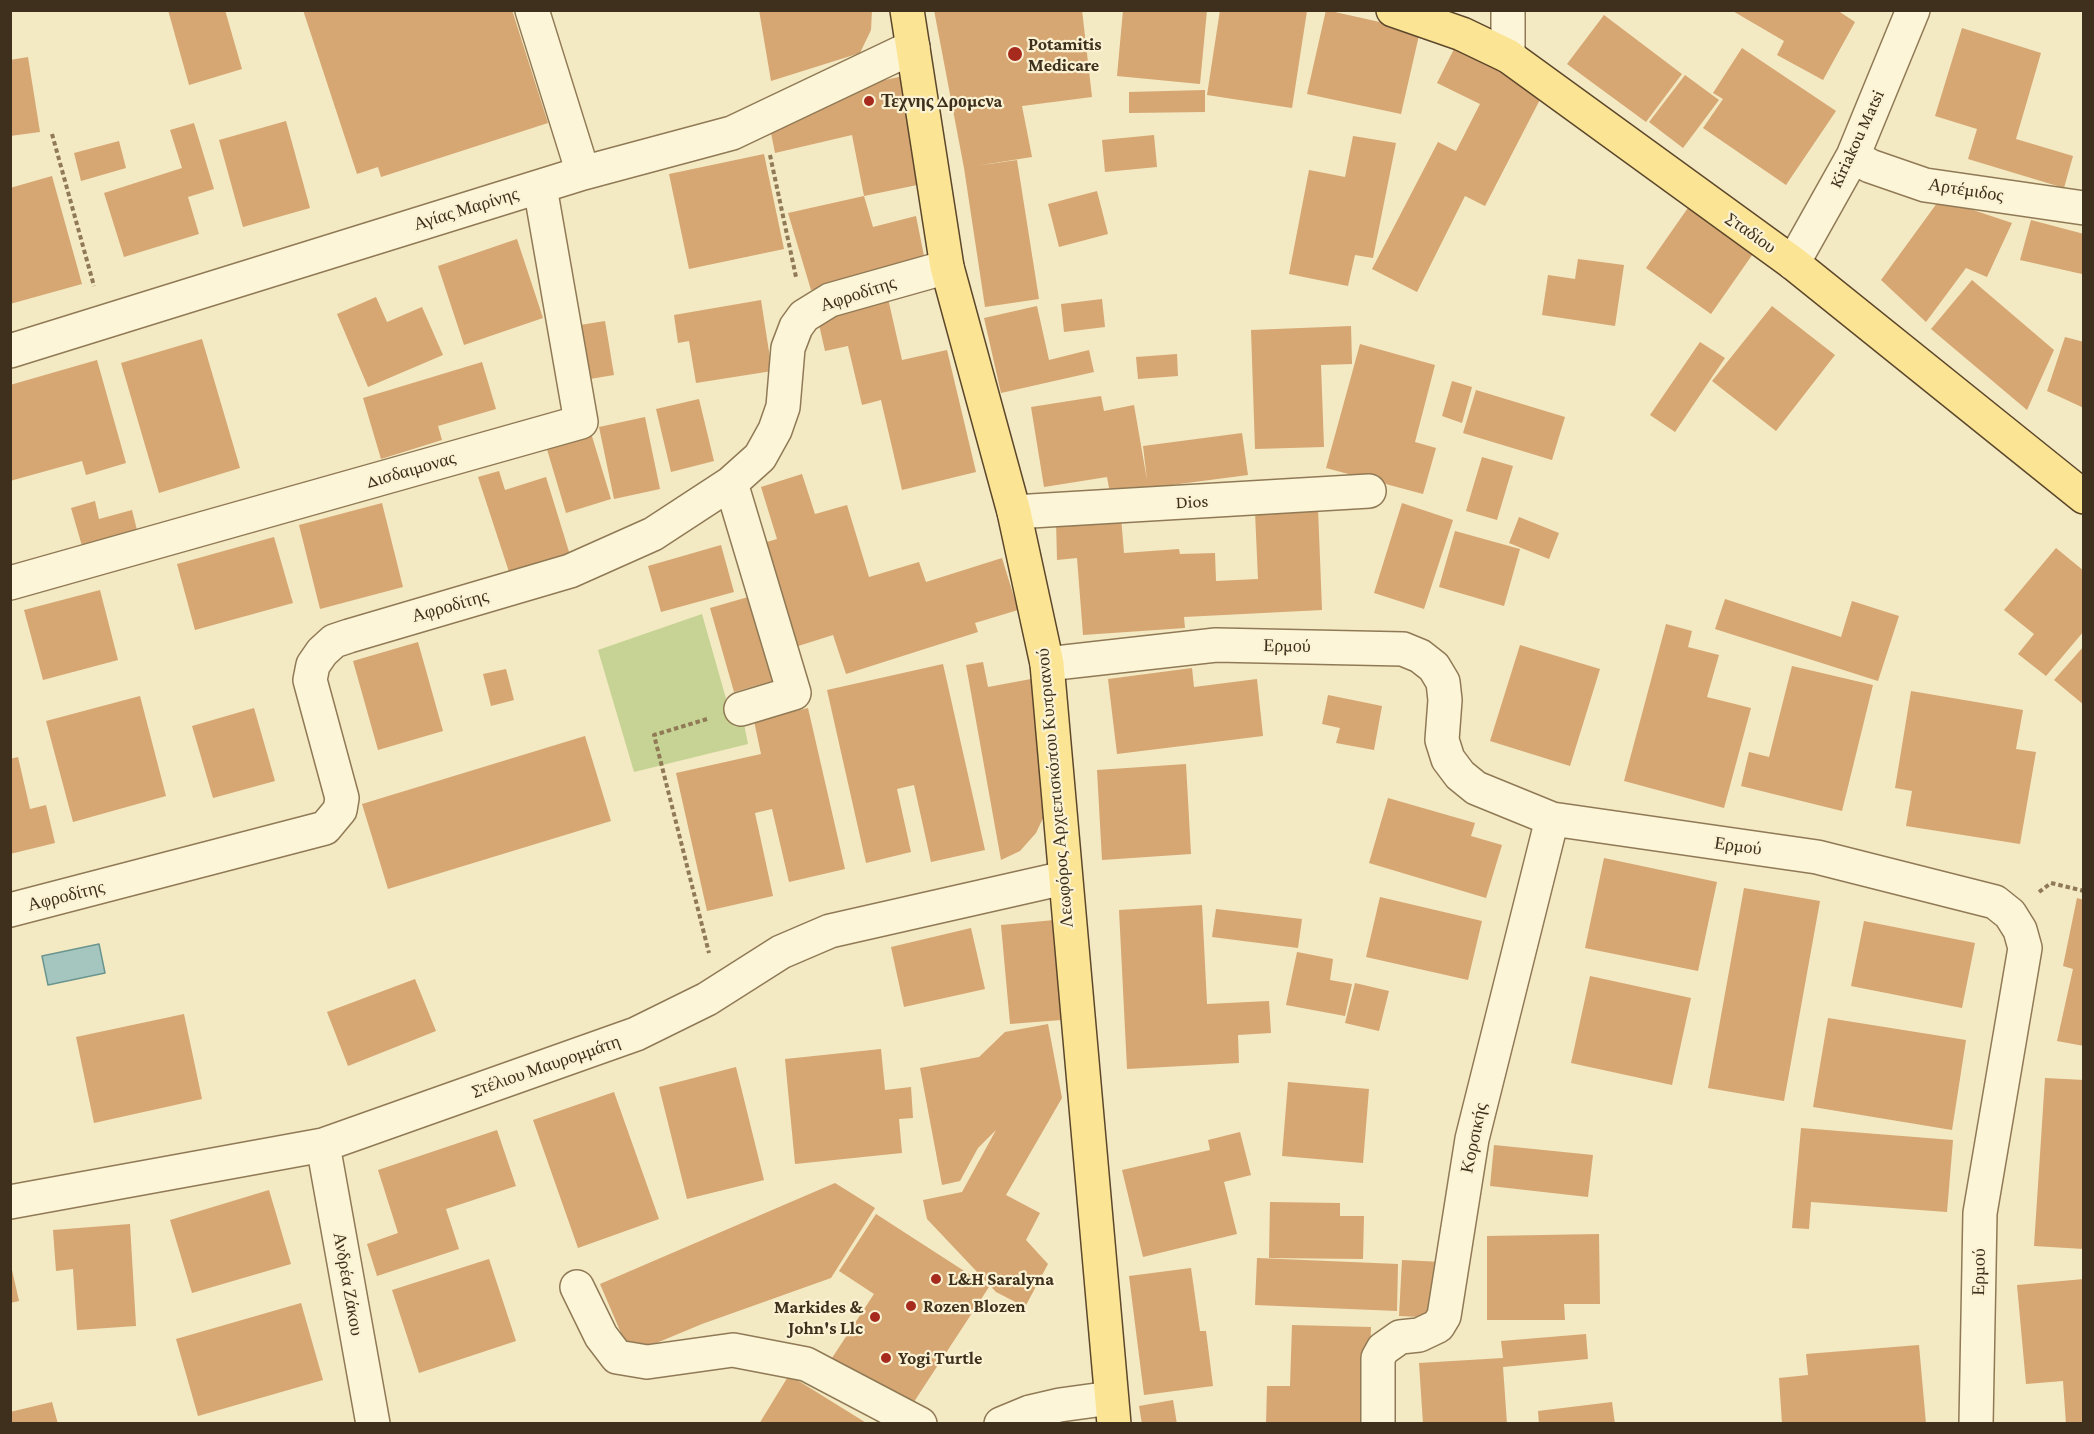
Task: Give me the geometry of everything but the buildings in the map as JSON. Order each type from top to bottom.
[{"type":"main road","name":"Λεωφόρος Αρχιεπισκόπου Κυπριανού","points":[[907,10],[947,267],[1014,512],[1047,664],[1064,878],[1083,1062],[1113,1411]]},
{"type":"main road","name":"Σταδίου","points":[[1393,10],[1462,34],[1508,56],[1793,263],[2084,497]]},
{"type":"street","points":[[532,10],[583,173]]},
{"type":"street","points":[[1508,10],[1508,56]]},
{"type":"street","name":"Kiriakou Matsi","points":[[1793,263],[1853,156],[1913,10]]},
{"type":"street","name":"Αγίας Μαρίνης","points":[[10,351],[583,173],[732,133],[913,46]]},
{"type":"street","name":"Αρτέμιδος","points":[[1853,156],[1870,166],[1925,185],[2084,208]]},
{"type":"street","name":"Δισδαιμονας","points":[[10,583],[582,422],[540,187]]},
{"type":"street","name":"Αφροδίτης","points":[[10,910],[325,828],[340,810],[342,798],[310,680],[318,658],[334,641],[570,571],[653,534],[731,483],[760,457],[775,430],[783,407],[791,337],[804,316],[830,300],[947,267]]},
{"type":"street","points":[[731,483],[794,693],[741,709]]},
{"type":"street","name":"Dios","points":[[1014,512],[1369,492]]},
{"type":"street","name":"Ερμού","points":[[1047,664],[1216,645],[1403,649],[1420,656],[1434,667],[1443,682],[1445,699],[1442,740],[1448,759],[1460,775],[1476,788],[1552,819],[1816,857],[1995,902],[2010,914],[2020,930],[2025,948],[1980,1212],[1976,1424]]},
{"type":"street","name":"Κορσικής","points":[[1378,1424],[1378,1358],[1383,1349],[1400,1337],[1419,1335],[1438,1326],[1444,1316],[1472,1139],[1552,819]]},
{"type":"street","name":"Στέλιου Μαυρομμάτη","points":[[10,1202],[323,1145],[636,1034],[718,992],[781,952],[830,931],[1064,878]]},
{"type":"street","name":"Ανδρέα Ζάκου","points":[[323,1145],[372,1424]]},
{"type":"street","points":[[577,1287],[601,1335],[617,1357],[647,1362],[733,1350],[806,1364],[920,1424]]},
{"type":"street","name":"Λεωφόρος Αρχιεπισκόπου Κυπριανού","points":[[1001,1424],[1030,1412],[1060,1405],[1113,1411]]},
{"type":"path","points":[[762,119],[804,316]]},
{"type":"path","points":[[52,134],[104,322]]},
{"type":"path","points":[[718,992],[654,735],[741,709]]},
{"type":"green space","points":[[702,614],[727,702],[741,709],[748,744],[634,772],[598,650]]},
{"type":"water","points":[[99,944],[105,973],[48,985],[42,956]]},
{"type":"place","name":"Potamitis Medicare","points":[[1015,54]]},
{"type":"place","name":"Τεχνης Δρομcνa","points":[[869,101]]},
{"type":"place","name":"L&H Saralyna","points":[[936,1279]]},
{"type":"place","name":"Rozen Blozen","points":[[911,1306]]},
{"type":"place","name":"Markides & John's Llc","points":[[875,1317]]},
{"type":"place","name":"Yogi Turtle","points":[[886,1358]]}]
